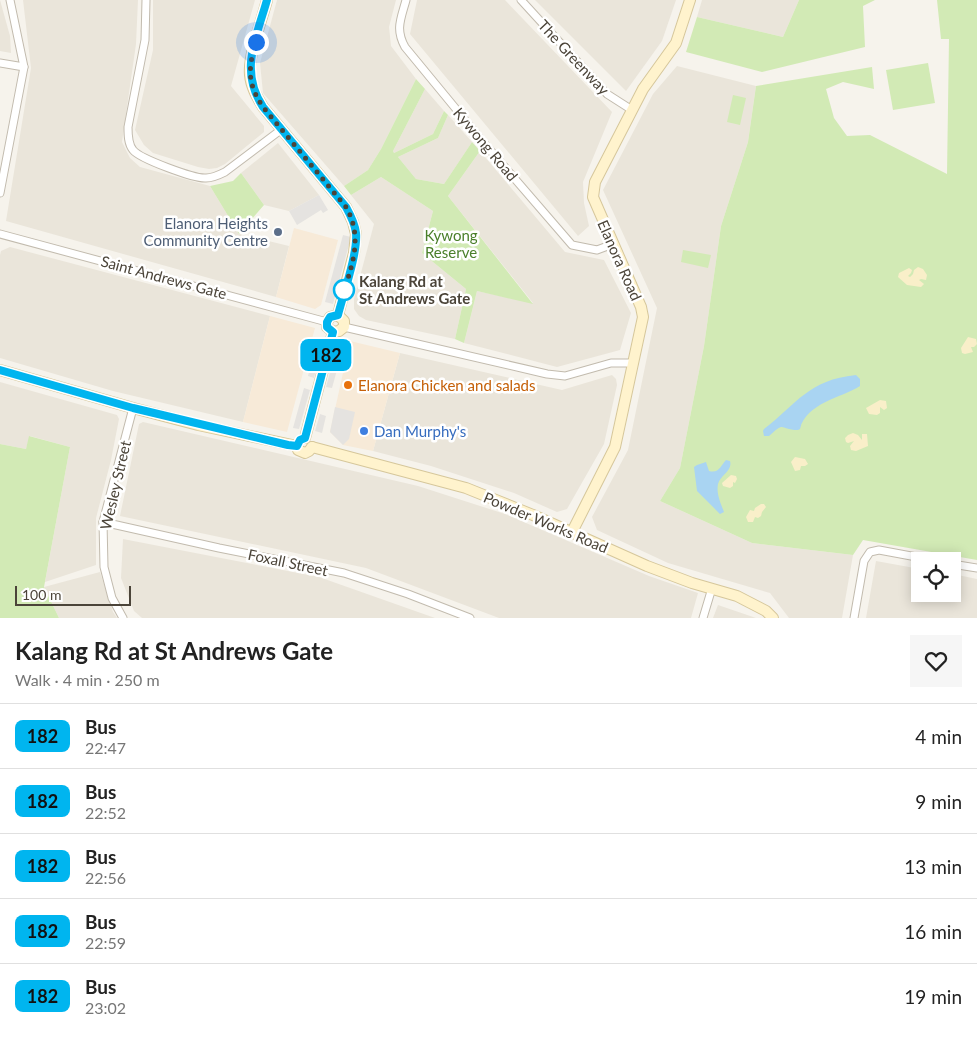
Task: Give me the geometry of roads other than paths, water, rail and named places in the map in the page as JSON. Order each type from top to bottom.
[{"type":"street","points":[[0,193],[24,67],[10,0]]},
{"type":"street","points":[[146,0],[145,40],[128,127],[128,138],[133,150],[143,157],[194,177],[206,178],[225,172],[282,129]]},
{"type":"street","points":[[267,0],[250,61],[250,76],[259,101],[346,207],[354,222],[356,234],[354,253],[338,315]]},
{"type":"street","name":"Kywong Road","points":[[406,0],[399,26],[400,37],[405,47],[484,143],[572,244],[597,250],[613,244]]},
{"type":"street","name":"The Greenway","points":[[521,0],[608,94],[632,110]]},
{"type":"street","name":"Elanora Road","points":[[572,532],[615,447],[643,317],[641,308],[593,197],[595,182],[643,89],[676,43],[690,0]]},
{"type":"street","points":[[0,63],[24,67]]},
{"type":"street","name":"Saint Andrews Gate","points":[[0,234],[327,322]]},
{"type":"street","points":[[338,315],[330,317],[327,327],[333,332],[339,331],[344,327]]},
{"type":"street","points":[[338,315],[342,318],[344,327]]},
{"type":"street","points":[[344,327],[547,374],[565,376],[611,363],[632,363]]},
{"type":"street","points":[[0,370],[198,425],[297,446],[300,440],[308,443],[333,332]]},
{"type":"street","name":"Wesley Street","points":[[123,618],[112,598],[104,568],[103,522],[133,408]]},
{"type":"street","name":"Powder Works Road","points":[[308,443],[466,488],[533,514],[646,566],[737,596],[752,603],[773,618]]},
{"type":"street","name":"Foxall Street","points":[[103,522],[344,573],[408,594],[470,618]]},
{"type":"street","points":[[854,618],[864,561],[870,552],[879,550],[911,556]]},
{"type":"street","points":[[961,565],[977,568]]},
{"type":"street","points":[[703,618],[712,588]]},
{"type":"water","points":[[856,375],[860,379],[860,386],[817,407],[809,413],[800,429],[792,430],[781,427],[769,436],[764,436],[764,429],[815,387],[826,382]]},
{"type":"water","points":[[726,460],[730,461],[730,468],[718,484],[719,499],[724,512],[720,514],[697,491],[694,467],[706,462],[709,471],[712,472],[719,468]]},
{"type":"place","name":"Elanora Heights Community Centre","points":[[278,232]]},
{"type":"place","name":"Kalang Rd at St Andrews Gate","points":[[344,290]]},
{"type":"place","name":"Elanora Chicken and salads","points":[[348,385]]},
{"type":"place","name":"Dan Murphy's","points":[[364,431]]},
{"type":"park label","name":"Kywong Reserve","points":[[451,244]]}]
